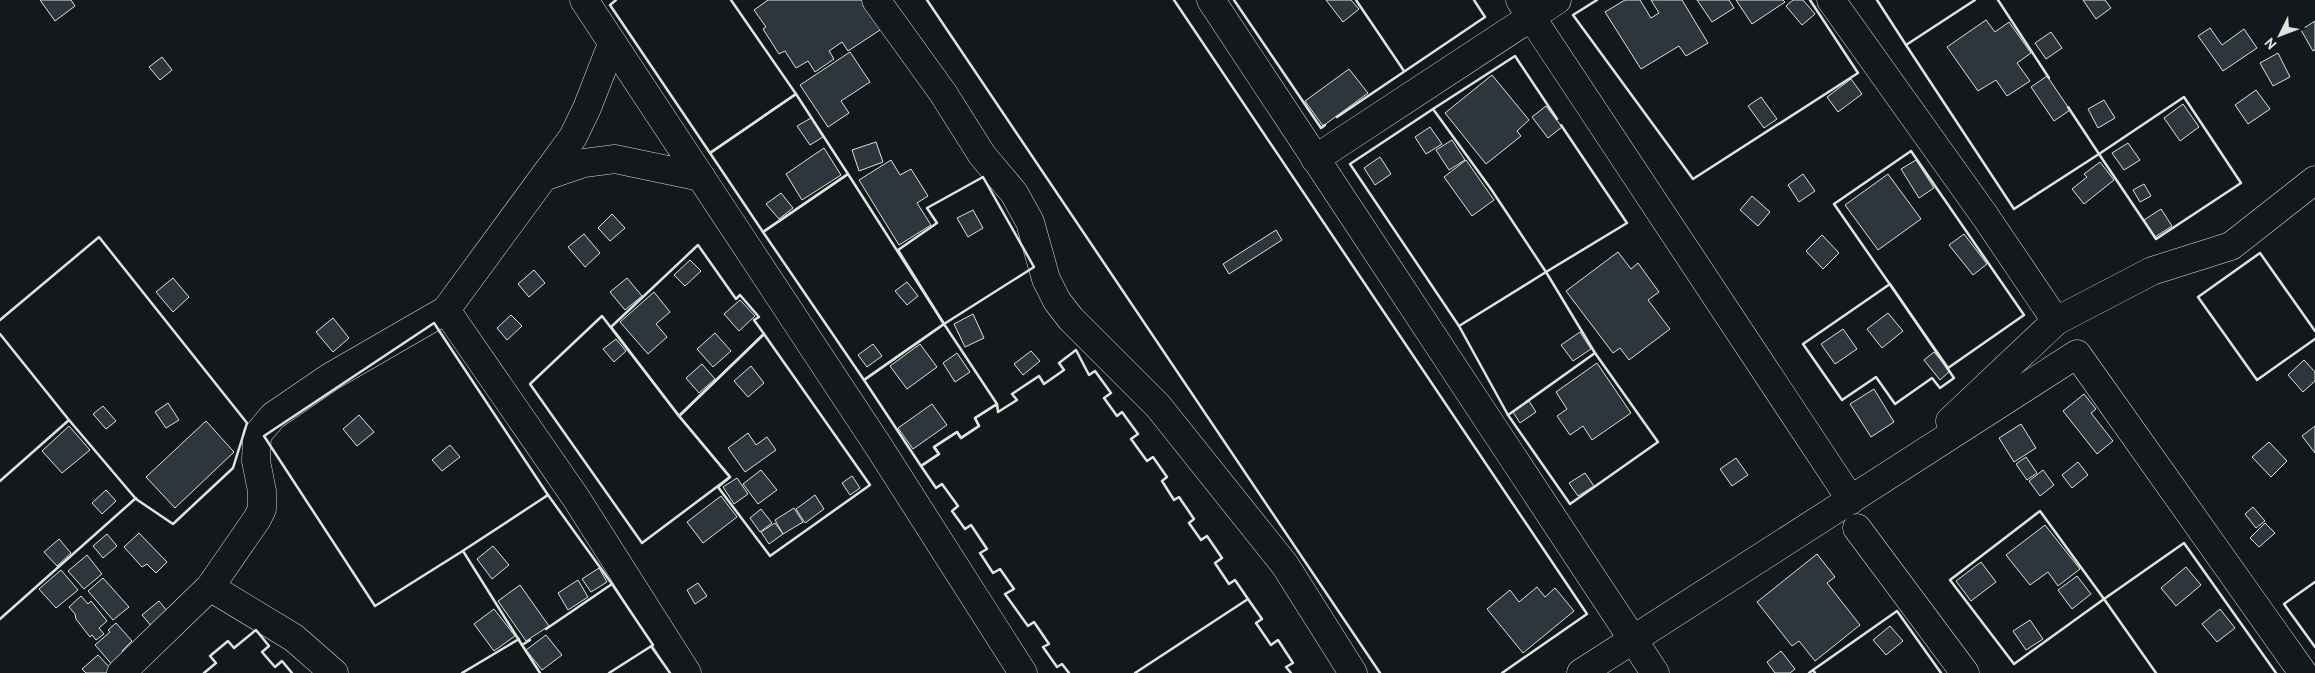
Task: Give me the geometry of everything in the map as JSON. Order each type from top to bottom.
[{"type":"street","points":[[584,0],[879,447],[1023,673]]},
{"type":"street","points":[[876,0],[943,93],[982,155],[1014,193],[1030,222],[1046,279],[1058,301],[1071,319],[1158,406],[1267,542],[1285,565],[1354,673]]},
{"type":"street","points":[[1211,0],[1655,673]]},
{"type":"street","points":[[1315,160],[1526,8],[1557,0]]},
{"type":"street","points":[[1830,0],[1986,216],[2056,321]]},
{"type":"street","points":[[1526,8],[1851,500]]},
{"type":"street","points":[[121,673],[210,587],[262,509],[262,491],[256,461],[257,435],[273,416],[330,377],[446,310],[573,137],[587,108],[612,44]]},
{"type":"street","points":[[546,176],[584,163],[615,159],[700,177]]},
{"type":"street","points":[[1632,640],[1757,538],[1851,500],[1935,435],[2056,321],[2152,270],[2231,246],[2315,180]]},
{"type":"street","points":[[446,310],[576,498],[687,673]]},
{"type":"street","points":[[1581,673],[2077,354],[2303,673]]},
{"type":"street","points":[[1857,528],[1965,673]]},
{"type":"street","points":[[210,587],[294,638],[334,673]]},
{"type":"building","points":[[40,0],[71,0],[75,6],[55,21]]},
{"type":"building","points":[[768,0],[864,0],[883,28],[848,51],[842,42],[829,51],[834,59],[815,72],[808,61],[796,68],[785,51],[779,54],[763,29],[766,27],[754,10]]},
{"type":"building","points":[[1326,0],[1351,0],[1359,9],[1343,22]]},
{"type":"building","points":[[1625,0],[1640,0],[1651,18],[1659,13],[1651,0],[1682,0],[1708,43],[1686,56],[1679,46],[1641,69],[1605,12]]},
{"type":"building","points":[[1697,0],[1729,0],[1734,8],[1712,22]]},
{"type":"building","points":[[1736,0],[1783,0],[1785,2],[1752,24]]},
{"type":"building","points":[[1793,0],[1803,0],[1815,14],[1802,25],[1786,6]]},
{"type":"building","points":[[2083,0],[2105,0],[2111,8],[2096,19]]},
{"type":"building","points":[[1986,20],[1995,32],[2009,22],[2031,53],[2017,63],[2030,81],[2007,96],[1996,80],[1978,91],[1947,47]]},
{"type":"building","points":[[2315,21],[2315,50],[2313,51],[2301,30]]},
{"type":"building","points":[[2210,28],[2222,45],[2244,29],[2257,48],[2223,71],[2198,36]]},
{"type":"building","points":[[2051,32],[2062,48],[2046,59],[2035,43]]},
{"type":"building","points":[[850,52],[870,82],[841,101],[849,113],[828,127],[800,85]]},
{"type":"building","points":[[2278,53],[2290,77],[2273,86],[2260,63]]},
{"type":"building","points":[[162,57],[172,70],[160,80],[149,67]]},
{"type":"building","points":[[1349,69],[1368,93],[1323,126],[1305,101]]},
{"type":"building","points":[[1492,75],[1529,120],[1517,131],[1521,136],[1486,164],[1445,113]]},
{"type":"building","points":[[2047,76],[2070,110],[2054,121],[2031,87]]},
{"type":"building","points":[[1851,79],[1862,94],[1838,112],[1827,97]]},
{"type":"building","points":[[2256,90],[2270,109],[2248,124],[2235,105]]},
{"type":"building","points":[[1761,97],[1777,119],[1764,128],[1748,106]]},
{"type":"building","points":[[2104,100],[2115,118],[2098,128],[2088,109]]},
{"type":"building","points":[[2183,104],[2199,127],[2180,141],[2164,118]]},
{"type":"building","points":[[1546,106],[1562,127],[1548,138],[1532,117]]},
{"type":"building","points":[[811,118],[823,137],[810,145],[797,126]]},
{"type":"building","points":[[1430,127],[1442,144],[1426,154],[1415,137]]},
{"type":"building","points":[[1452,140],[1465,160],[1449,170],[1436,150]]},
{"type":"building","points":[[876,142],[883,162],[859,171],[852,150]]},
{"type":"building","points":[[2128,143],[2140,160],[2124,170],[2112,153]]},
{"type":"building","points":[[824,148],[841,175],[802,200],[786,174]]},
{"type":"building","points":[[1380,157],[1391,174],[1375,185],[1364,168]]},
{"type":"building","points":[[891,160],[900,175],[911,169],[928,196],[917,203],[931,225],[899,245],[859,180]]},
{"type":"building","points":[[1466,160],[1494,200],[1472,216],[1444,177]]},
{"type":"building","points":[[1916,160],[1934,188],[1919,198],[1901,169]]},
{"type":"building","points":[[2100,162],[2114,180],[2084,204],[2072,189],[2087,177],[2084,174]]},
{"type":"building","points":[[1803,174],[1815,191],[1799,202],[1788,185]]},
{"type":"building","points":[[1888,174],[1921,219],[1878,250],[1845,205]]},
{"type":"building","points":[[2144,184],[2151,196],[2140,202],[2133,190]]},
{"type":"building","points":[[781,193],[793,208],[779,219],[766,204]]},
{"type":"building","points":[[1752,196],[1770,212],[1758,226],[1740,210]]},
{"type":"building","points":[[2161,209],[2172,226],[2155,237],[2144,220]]},
{"type":"building","points":[[973,210],[983,228],[968,237],[957,218]]},
{"type":"building","points":[[612,214],[625,228],[610,241],[598,228]]},
{"type":"building","points":[[1276,230],[1282,240],[1229,274],[1223,264]]},
{"type":"building","points":[[584,234],[600,253],[585,267],[568,247]]},
{"type":"building","points":[[1964,234],[1987,264],[1973,275],[1949,245]]},
{"type":"building","points":[[1822,235],[1839,253],[1823,269],[1806,251]]},
{"type":"building","points":[[1618,252],[1631,269],[1638,263],[1659,292],[1648,300],[1670,329],[1629,360],[1620,348],[1613,353],[1566,291]]},
{"type":"building","points":[[690,260],[701,271],[685,286],[674,275]]},
{"type":"building","points":[[534,270],[545,283],[529,297],[518,284]]},
{"type":"building","points":[[173,278],[189,297],[173,312],[156,292]]},
{"type":"building","points":[[627,278],[642,296],[625,310],[610,292]]},
{"type":"building","points":[[907,282],[918,296],[907,305],[895,291]]},
{"type":"building","points":[[654,292],[670,312],[656,324],[667,337],[648,354],[620,322]]},
{"type":"building","points":[[740,300],[755,316],[739,331],[724,314]]},
{"type":"building","points":[[1888,313],[1903,331],[1882,348],[1867,329]]},
{"type":"building","points":[[973,314],[984,338],[965,347],[954,324]]},
{"type":"building","points":[[511,315],[522,326],[507,340],[497,328]]},
{"type":"building","points":[[333,318],[349,338],[333,352],[316,332]]},
{"type":"building","points":[[1843,329],[1857,349],[1835,364],[1821,344]]},
{"type":"building","points":[[1580,332],[1591,349],[1573,361],[1561,345]]},
{"type":"building","points":[[715,333],[731,351],[713,367],[697,349]]},
{"type":"building","points":[[616,339],[626,351],[614,362],[603,349]]},
{"type":"building","points":[[873,344],[882,356],[867,367],[858,355]]},
{"type":"building","points":[[920,344],[937,367],[907,389],[890,366]]},
{"type":"building","points":[[1031,351],[1040,361],[1023,375],[1014,364]]},
{"type":"building","points":[[1934,352],[1950,371],[1940,380],[1924,360]]},
{"type":"building","points":[[957,353],[970,372],[955,382],[943,363]]},
{"type":"building","points":[[2304,360],[2315,372],[2315,381],[2303,392],[2288,375]]},
{"type":"building","points":[[1597,363],[1631,413],[1592,440],[1583,426],[1570,435],[1557,416],[1567,409],[1556,392]]},
{"type":"building","points":[[702,364],[715,379],[699,393],[686,378]]},
{"type":"building","points":[[751,366],[764,383],[748,397],[734,381]]},
{"type":"building","points":[[1874,389],[1894,422],[1871,437],[1850,404]]},
{"type":"building","points":[[2084,394],[2096,409],[2091,413],[2113,441],[2097,454],[2063,411]]},
{"type":"building","points":[[1529,401],[1536,412],[1520,423],[1513,412]]},
{"type":"building","points":[[168,403],[179,420],[166,428],[155,412]]},
{"type":"building","points":[[932,404],[947,425],[913,449],[898,428]]},
{"type":"building","points":[[103,406],[116,421],[106,429],[93,414]]},
{"type":"building","points":[[359,415],[374,432],[357,446],[343,429]]},
{"type":"building","points":[[206,421],[234,452],[175,508],[146,477]]},
{"type":"building","points":[[2021,424],[2036,448],[2014,462],[1999,438]]},
{"type":"building","points":[[69,426],[90,450],[62,473],[42,451]]},
{"type":"building","points":[[2315,426],[2315,453],[2302,436]]},
{"type":"building","points":[[748,433],[756,445],[767,437],[776,450],[745,472],[728,448]]},
{"type":"building","points":[[2269,442],[2287,461],[2271,477],[2252,457]]},
{"type":"building","points":[[450,445],[460,457],[442,471],[432,460]]},
{"type":"building","points":[[2026,457],[2037,473],[2027,480],[2016,464]]},
{"type":"building","points":[[1736,458],[1748,475],[1732,486],[1720,469]]},
{"type":"building","points":[[2078,462],[2088,475],[2072,488],[2062,475]]},
{"type":"building","points":[[761,470],[777,490],[758,504],[743,484]]},
{"type":"building","points":[[2043,470],[2054,485],[2040,496],[2029,481]]},
{"type":"building","points":[[1585,473],[1594,486],[1578,496],[1569,483]]},
{"type":"building","points":[[852,476],[860,488],[850,495],[842,483]]},
{"type":"building","points":[[737,478],[748,494],[734,504],[723,487]]},
{"type":"building","points":[[106,490],[116,501],[102,514],[92,503]]},
{"type":"building","points":[[815,495],[824,509],[805,523],[796,509]]},
{"type":"building","points":[[721,496],[737,517],[703,543],[687,522]]},
{"type":"building","points":[[2253,507],[2265,521],[2256,528],[2245,514]]},
{"type":"building","points":[[794,508],[803,522],[783,534],[775,520]]},
{"type":"building","points":[[761,509],[772,523],[760,532],[750,518]]},
{"type":"building","points":[[775,523],[783,534],[769,544],[761,532]]},
{"type":"building","points":[[2265,523],[2275,533],[2259,547],[2250,538]]},
{"type":"building","points":[[2045,525],[2080,569],[2058,586],[2048,572],[2030,585],[2006,555]]},
{"type":"building","points":[[139,533],[167,562],[156,573],[147,564],[142,567],[124,547]]},
{"type":"building","points":[[107,534],[117,546],[103,558],[93,546]]},
{"type":"building","points":[[59,539],[71,553],[57,566],[44,552]]},
{"type":"building","points":[[493,546],[509,565],[492,579],[477,559]]},
{"type":"building","points":[[1817,554],[1835,577],[1827,583],[1860,625],[1815,661],[1799,641],[1792,646],[1757,602]]},
{"type":"building","points":[[87,555],[102,574],[84,589],[68,571]]},
{"type":"building","points":[[1981,562],[1996,582],[1971,601],[1956,581]]},
{"type":"building","points":[[2186,567],[2201,585],[2176,606],[2161,588]]},
{"type":"building","points":[[599,568],[607,582],[591,592],[582,579]]},
{"type":"building","points":[[61,570],[78,590],[56,608],[39,589]]},
{"type":"building","points":[[2077,576],[2091,594],[2072,609],[2058,590]]},
{"type":"building","points":[[103,578],[129,607],[113,620],[88,591]]},
{"type":"building","points":[[578,580],[588,597],[568,610],[558,593]]},
{"type":"building","points":[[698,583],[707,596],[695,604],[687,590]]},
{"type":"building","points":[[520,585],[549,626],[526,641],[498,601]]},
{"type":"building","points":[[1537,587],[1545,597],[1555,588],[1574,611],[1523,653],[1487,609],[1510,590],[1519,602]]},
{"type":"building","points":[[81,596],[88,604],[91,601],[107,621],[99,628],[104,634],[96,640],[92,635],[90,637],[69,607]]},
{"type":"building","points":[[159,601],[175,621],[158,634],[142,615]]},
{"type":"building","points":[[494,609],[515,636],[494,651],[474,624]]},
{"type":"building","points":[[2220,609],[2235,628],[2217,642],[2202,624]]},
{"type":"building","points":[[2030,620],[2043,639],[2026,650],[2013,631]]},
{"type":"building","points":[[116,623],[132,641],[122,651],[128,657],[115,668],[95,645],[110,632],[108,630]]},
{"type":"building","points":[[1890,626],[1903,641],[1886,655],[1873,640]]},
{"type":"building","points":[[546,635],[562,655],[542,670],[526,650]]},
{"type":"building","points":[[1781,651],[1795,669],[1790,673],[1775,673],[1767,662]]},
{"type":"building","points":[[98,655],[111,669],[107,673],[86,673],[82,669]]},
{"type":"wall","points":[[616,0],[610,5],[710,153],[796,94],[731,0]]},
{"type":"wall","points":[[927,0],[1380,673]]},
{"type":"wall","points":[[1174,0],[1587,614],[1502,673]]},
{"type":"wall","points":[[1234,0],[1321,128],[1325,125]]},
{"type":"wall","points":[[1356,0],[1404,71]]},
{"type":"wall","points":[[1337,117],[1485,17],[1474,0]]},
{"type":"wall","points":[[1597,0],[1573,15],[1693,179],[1858,73],[1810,0]]},
{"type":"wall","points":[[1877,0],[1906,45]]},
{"type":"wall","points":[[1975,0],[1906,45],[2014,209],[2099,154],[2068,107]]},
{"type":"wall","points":[[1998,0],[2049,78]]},
{"type":"wall","points":[[1433,109],[1515,56],[1557,119]]},
{"type":"wall","points":[[796,94],[848,174],[763,232],[710,153],[796,94]]},
{"type":"wall","points":[[2184,97],[2241,183],[2156,239],[2099,154],[2184,97]]},
{"type":"wall","points":[[1459,326],[1350,164],[1433,109],[1491,189],[1546,272],[1627,223],[1561,125]]},
{"type":"wall","points":[[1911,151],[2024,315],[1948,368],[1834,204],[1911,151]]},
{"type":"wall","points":[[848,174],[944,324],[864,380],[763,232],[848,174]]},
{"type":"wall","points":[[983,177],[1034,267],[944,324],[898,250],[937,223],[927,208],[983,177]]},
{"type":"wall","points":[[0,320],[99,237],[247,423],[233,468],[173,524],[136,499],[0,334]]},
{"type":"wall","points":[[698,245],[736,299],[740,295],[759,317],[754,320],[764,334],[679,416],[611,327],[698,245]]},
{"type":"wall","points":[[2315,331],[2260,253],[2198,297],[2257,380],[2315,339]]},
{"type":"wall","points":[[1508,415],[1459,326],[1546,272],[1595,353]]},
{"type":"wall","points":[[1890,284],[1954,378],[1940,388],[1932,378],[1895,404],[1876,377],[1842,400],[1803,344],[1890,284]]},
{"type":"wall","points":[[602,316],[679,416],[730,477],[642,543],[530,384],[602,316]]},
{"type":"wall","points":[[434,323],[548,495],[375,606],[264,436],[434,323]]},
{"type":"wall","points":[[944,324],[997,404],[975,418],[979,426],[961,438],[957,432],[934,447],[939,454],[921,466],[864,380],[944,324]]},
{"type":"wall","points":[[764,334],[870,485],[770,556],[718,487],[730,477],[679,416],[764,334]]},
{"type":"wall","points":[[1069,673],[1062,664],[1057,667],[1043,647],[1049,644],[1034,622],[1028,626],[1005,594],[1014,589],[1000,569],[993,573],[980,553],[987,549],[971,525],[965,529],[952,511],[958,506],[942,484],[936,488],[921,466],[939,454],[934,447],[957,432],[961,438],[979,426],[975,418],[997,404],[998,412],[1017,400],[1012,394],[1039,376],[1044,384],[1064,370],[1059,363],[1076,350],[1089,375],[1095,371],[1111,393],[1104,398],[1117,416],[1122,412],[1138,434],[1131,439],[1147,461],[1153,457],[1167,477],[1162,481],[1174,500],[1179,497],[1194,519],[1189,523],[1201,540],[1207,536],[1222,558],[1215,563],[1229,584],[1235,580],[1248,599],[1135,673]]},
{"type":"wall","points":[[1595,353],[1658,442],[1570,504],[1508,415],[1595,353]]},
{"type":"wall","points":[[0,481],[69,420]]},
{"type":"wall","points":[[546,496],[548,495],[612,584]]},
{"type":"wall","points":[[0,619],[136,498]]},
{"type":"wall","points":[[2040,511],[2104,599],[2014,664],[1950,580],[2040,511]]},
{"type":"wall","points":[[2156,673],[2104,599],[2184,543],[2276,673]]},
{"type":"wall","points":[[463,551],[522,645]]},
{"type":"wall","points":[[2315,582],[2284,604],[2315,647]]},
{"type":"wall","points":[[546,629],[612,584],[653,645],[609,673]]},
{"type":"wall","points":[[1248,599],[1262,619],[1256,623],[1271,645],[1278,640],[1293,663],[1286,667],[1291,673]]},
{"type":"wall","points":[[1809,673],[1813,670],[1815,673],[1813,670],[1897,611],[1941,673]]},
{"type":"wall","points":[[204,673],[216,663],[210,656],[228,641],[234,648],[256,630],[269,646],[262,652],[275,667],[282,661],[292,673]]},
{"type":"wall","points":[[462,673],[519,639]]},
{"type":"wall","points":[[530,640],[522,645],[540,673]]},
{"type":"wall","points":[[651,646],[670,673]]}]
